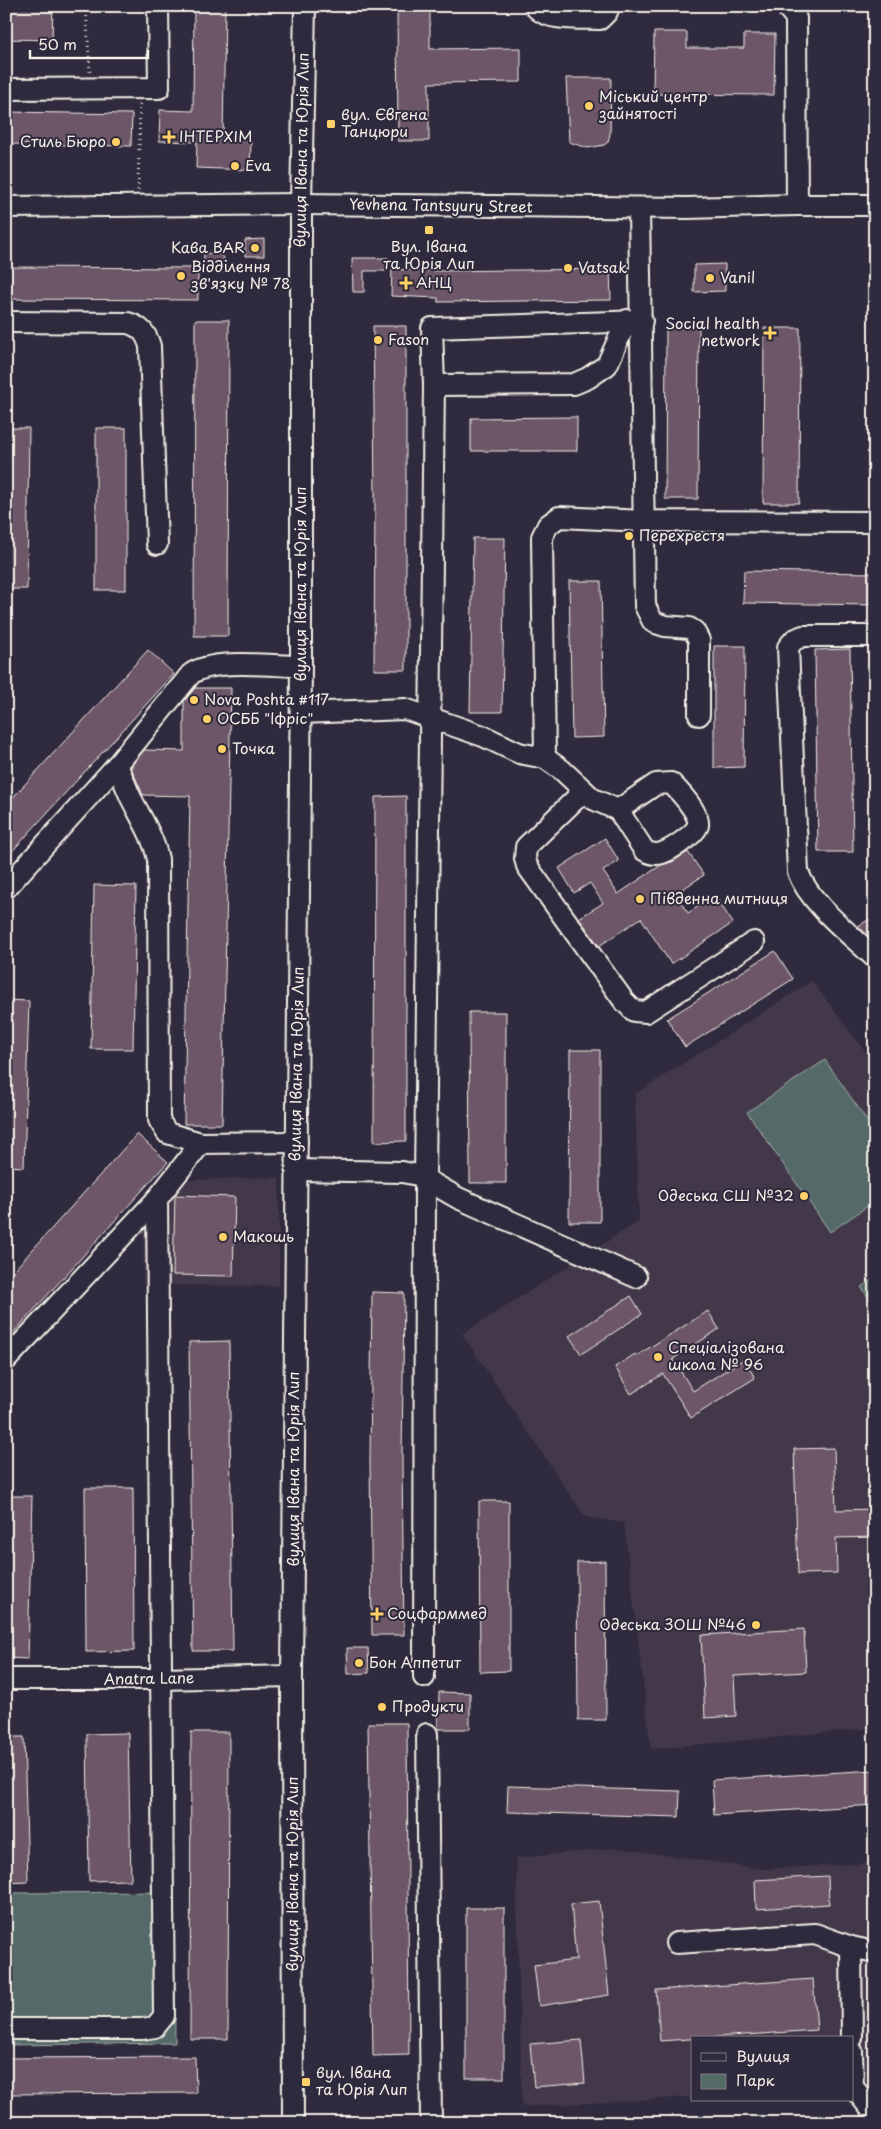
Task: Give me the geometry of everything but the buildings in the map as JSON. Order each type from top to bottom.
[{"type":"street","points":[[6,89],[158,88],[158,6]]},
{"type":"street","name":"вулиця Івана та Юрія Лип","points":[[293,2123],[292,1676],[301,713],[301,204],[304,6]]},
{"type":"street","points":[[535,6],[539,12],[548,16],[600,19],[607,12],[609,6]]},
{"type":"street","points":[[786,6],[796,18],[797,205]]},
{"type":"street","name":"Yevhena Tantsyury Street","points":[[6,207],[301,204],[639,208],[875,205]]},
{"type":"street","points":[[639,208],[634,321],[644,521],[645,606],[653,622],[665,626],[689,628],[694,631],[699,640],[699,715]]},
{"type":"street","points":[[424,1677],[428,717],[434,385],[432,328],[634,321]]},
{"type":"street","points":[[434,385],[574,384],[588,378],[607,364],[634,321]]},
{"type":"street","points":[[6,322],[128,323],[138,326],[147,335],[150,346],[157,544]]},
{"type":"street","points":[[545,758],[542,537],[548,525],[559,517],[644,521],[875,522]]},
{"type":"street","points":[[875,636],[803,636],[794,640],[788,648],[798,872],[811,896],[875,958]]},
{"type":"street","points":[[6,888],[117,765],[191,674],[199,669],[216,665],[301,666]]},
{"type":"street","points":[[301,713],[405,709],[483,736],[519,754],[545,758],[562,770],[593,799],[618,810]]},
{"type":"street","points":[[117,765],[131,798],[155,845],[158,859],[159,1120],[167,1133],[201,1143],[297,1142]]},
{"type":"street","points":[[584,791],[526,846],[525,858],[527,866],[624,1001],[634,1011],[646,1012],[754,942]]},
{"type":"street","points":[[6,1360],[157,1199],[201,1143]]},
{"type":"street","points":[[296,1170],[402,1172],[418,1175],[458,1198],[636,1277]]},
{"type":"street","points":[[6,2029],[155,2027],[164,2016],[157,1199]]},
{"type":"street","name":"Anatra Lane","points":[[6,1679],[160,1679],[292,1676]]},
{"type":"street","points":[[427,1734],[431,2123]]},
{"type":"street","points":[[676,1943],[815,1934],[851,1948],[875,1952]]},
{"type":"street","points":[[851,1948],[852,2036]]},
{"type":"street","points":[[854,2088],[875,2114]]},
{"type":"path","points":[[86,6],[91,88]]},
{"type":"path","points":[[138,206],[140,88]]},
{"type":"shaded area","points":[[812,981],[875,1064],[875,1728],[651,1749],[624,1523],[585,1517],[462,1334],[639,1221],[635,1094]]},
{"type":"shaded area","points":[[279,1177],[279,1286],[143,1285],[144,1205],[164,1181]]},
{"type":"shaded area","points":[[617,1848],[763,1869],[875,1863],[875,2086],[854,2087],[854,2036],[691,2036],[691,2097],[522,2107],[516,1858]]},
{"type":"green space","points":[[825,1060],[875,1132],[875,1201],[830,1232],[747,1112]]},
{"type":"green space","points":[[875,1278],[875,1307],[861,1287]]},
{"type":"green space","points":[[174,1892],[175,2043],[6,2045],[6,1893]]},
{"type":"place","name":"Міський центр зайнятості","points":[[589,106]]},
{"type":"place","name":"вул. Євгена Танцюри","points":[[331,124]]},
{"type":"place","name":"ІНТЕРХІМ","points":[[169,137]]},
{"type":"place","name":"Стиль Бюро","points":[[116,142]]},
{"type":"place","name":"Eva","points":[[235,166]]},
{"type":"place","name":"Вул. Івана та Юрія Лип","points":[[429,230]]},
{"type":"place","name":"Кава BAR","points":[[255,248]]},
{"type":"place","name":"Vatsak","points":[[568,268]]},
{"type":"place","name":"Відділення зв'язку № 78","points":[[181,276]]},
{"type":"place","name":"Vanil","points":[[710,278]]},
{"type":"place","name":"АНЦ","points":[[406,283]]},
{"type":"place","name":"Social health network","points":[[770,333]]},
{"type":"place","name":"Fason","points":[[378,340]]},
{"type":"place","name":"Перехрестя","points":[[629,536]]},
{"type":"place","name":"Nova Poshta #117","points":[[194,700]]},
{"type":"place","name":"ОСББ \"Іфріс\"","points":[[207,719]]},
{"type":"place","name":"Точка","points":[[222,749]]},
{"type":"place","name":"Південна митниця","points":[[640,899]]},
{"type":"place","name":"Одеська СШ №32","points":[[804,1196]]},
{"type":"place","name":"Макошь","points":[[223,1237]]},
{"type":"place","name":"Спеціалізована школа № 96","points":[[658,1357]]},
{"type":"place","name":"Соцфарммед","points":[[377,1614]]},
{"type":"place","name":"Одеська ЗОШ №46","points":[[756,1625]]},
{"type":"place","name":"Бон Аппетит","points":[[359,1663]]},
{"type":"place","name":"Продукти","points":[[382,1707]]},
{"type":"place","name":"вул. Івана та Юрія Лип","points":[[306,2082]]}]
